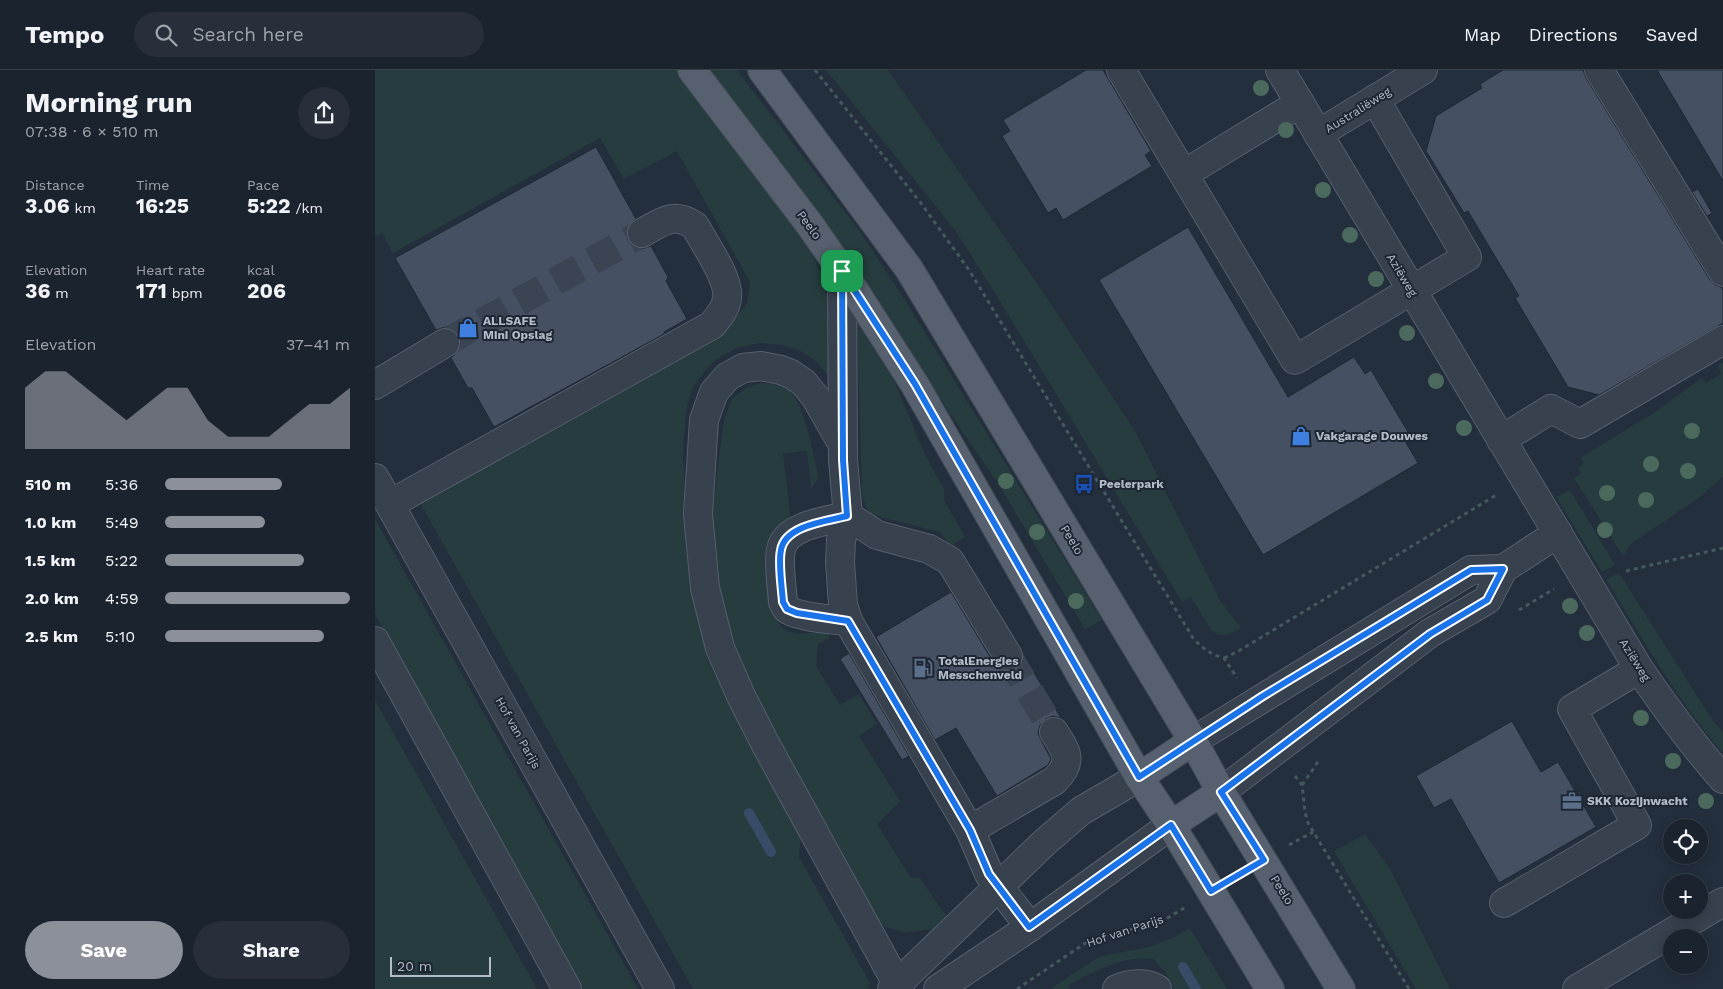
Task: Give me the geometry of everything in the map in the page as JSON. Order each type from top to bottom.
[{"type":"main road","name":"Peelo","points":[[692,70],[842,271],[915,384],[1139,777],[1171,825],[1270,989]]},
{"type":"main road","name":"Peelo","points":[[762,70],[909,270],[1341,989]]},
{"type":"main road","points":[[1139,777],[1193,741]]},
{"type":"main road","points":[[1171,825],[1221,792]]},
{"type":"street","points":[[1121,70],[1295,360],[1467,256],[1375,99]]},
{"type":"street","name":"Aziëweg","points":[[1280,70],[1639,669],[1704,758],[1723,779]]},
{"type":"street","name":"Australiëweg","points":[[1319,134],[1423,70]]},
{"type":"street","points":[[1599,70],[1723,272]]},
{"type":"street","points":[[1184,174],[1300,103]]},
{"type":"street","points":[[390,504],[712,325],[723,312],[728,296],[725,280],[695,226],[689,221],[678,218],[668,219],[641,233]]},
{"type":"street","points":[[842,271],[843,445],[847,516],[841,540],[840,562],[843,605],[848,621],[970,830],[989,874],[1029,927]]},
{"type":"street","points":[[1501,440],[1551,409],[1580,424],[1723,340]]},
{"type":"street","points":[[375,385],[445,344]]},
{"type":"street","points":[[843,445],[816,398],[804,383],[781,370],[761,366],[743,368],[727,377],[713,392],[704,420],[698,514],[705,588],[720,648],[742,698],[896,987],[1045,842],[1081,811],[1139,777]]},
{"type":"street","name":"Hof van Parijs","points":[[375,478],[660,989]]},
{"type":"street","points":[[848,621],[806,615],[787,609],[783,602],[781,551],[789,536],[801,528],[847,516],[877,535],[929,549],[950,561],[1007,656]]},
{"type":"street","points":[[1221,792],[1430,634],[1487,600],[1503,569],[1558,534]]},
{"type":"street","points":[[1193,741],[1471,570],[1503,569]]},
{"type":"street","points":[[375,641],[567,989]]},
{"type":"street","points":[[1504,903],[1637,825],[1572,709],[1639,669]]},
{"type":"street","points":[[970,830],[1062,774],[1067,766],[1066,751],[1054,732]]},
{"type":"street","points":[[938,989],[1029,927],[1171,825]]},
{"type":"street","points":[[1577,989],[1723,902]]},
{"type":"street","points":[[1117,989],[1138,984],[1153,986],[1157,989]]},
{"type":"path","points":[[815,70],[920,202],[969,270],[1177,613]]},
{"type":"path","points":[[1224,658],[1525,478]]},
{"type":"path","points":[[1625,572],[1723,548]]},
{"type":"path","points":[[1264,860],[1313,832],[1409,989]]},
{"type":"path","name":"Hof van Parijs","points":[[1017,989],[1087,942],[1164,920],[1211,891]]},
{"type":"green space","points":[[375,70],[679,70],[807,242],[823,278],[833,321],[833,382],[817,362],[800,351],[782,345],[759,343],[737,348],[717,359],[705,371],[693,387],[687,407],[683,445],[687,557],[701,620],[724,685],[753,750],[801,833],[799,857],[870,983],[868,989],[693,989],[419,501],[714,339],[732,323],[747,303],[750,282],[677,151],[624,179],[600,138],[393,253],[382,233],[375,237]]},
{"type":"green space","points":[[708,70],[737,70],[861,233],[903,297],[1102,620],[1085,629],[999,485]]},
{"type":"green space","points":[[826,70],[888,70],[1043,292],[1135,431],[1221,602],[1241,628],[1226,635],[1215,633],[1211,630],[1191,597],[1182,602],[955,230]]},
{"type":"green space","points":[[857,314],[885,359],[927,459],[944,489],[944,500],[965,537],[952,545],[948,543],[940,532],[872,515],[866,507],[862,495]]},
{"type":"green space","points":[[1723,362],[1723,477],[1700,497],[1631,544],[1623,556],[1574,478],[1581,474],[1578,469],[1584,463],[1580,458],[1655,412],[1702,378],[1706,383],[1721,374],[1718,365]]},
{"type":"green space","points":[[761,383],[783,388],[795,398],[804,419],[819,477],[811,489],[807,451],[783,454],[791,520],[770,564],[779,623],[783,628],[793,633],[829,633],[829,638],[818,644],[816,666],[840,705],[859,694],[877,724],[859,736],[900,801],[877,824],[911,878],[920,878],[949,920],[933,929],[905,933],[884,926],[875,916],[838,844],[784,753],[746,676],[722,613],[712,548],[713,504],[724,420],[732,399],[746,388]]},
{"type":"green space","points":[[1570,490],[1615,565],[1602,572],[1556,497]]},
{"type":"green space","points":[[375,519],[638,989],[581,989],[375,614]]},
{"type":"green space","points":[[1619,573],[1713,721],[1723,732],[1723,753],[1676,691],[1606,580]]},
{"type":"green space","points":[[375,700],[537,989],[375,989]]},
{"type":"green space","points":[[1365,834],[1390,869],[1450,989],[1416,989],[1334,851]]},
{"type":"green space","points":[[1190,928],[1227,989],[1174,989],[1164,971],[1153,959],[1119,962],[1098,970],[1068,986],[1070,989],[1054,989],[1053,987],[1102,956],[1150,947]]},
{"type":"building","points":[[1086,70],[1103,70],[1151,151],[1145,155],[1152,166],[1063,220],[1056,208],[1048,213],[1002,136],[1010,131],[1003,120]]},
{"type":"building","points":[[1503,70],[1583,70],[1586,78],[1710,280],[1723,290],[1723,323],[1599,395],[1568,387],[1515,298],[1519,296],[1468,211],[1464,213],[1426,151],[1436,116],[1482,88],[1480,84]]},
{"type":"building","points":[[1657,70],[1723,70],[1723,181]]},
{"type":"building","points":[[596,147],[636,219],[628,226],[626,232],[628,240],[634,246],[641,249],[651,246],[668,277],[666,281],[687,319],[664,332],[664,334],[494,427],[472,388],[468,388],[451,358],[459,350],[461,342],[459,335],[445,327],[436,330],[395,258]]},
{"type":"building","points":[[1698,189],[1712,213],[1707,216],[1692,192]]},
{"type":"building","points":[[1188,227],[1288,397],[1354,357],[1365,374],[1371,370],[1411,437],[1405,441],[1418,463],[1263,555],[1099,280]]},
{"type":"building","points":[[951,592],[995,665],[1001,670],[1009,672],[1017,669],[1022,663],[1024,656],[1061,718],[1053,716],[1046,719],[1040,725],[1038,733],[1051,759],[1048,765],[997,796],[956,728],[935,740],[876,637]]},
{"type":"building","points":[[849,653],[909,756],[902,760],[840,659]]},
{"type":"building","points":[[1512,721],[1541,772],[1558,762],[1596,827],[1499,883],[1451,799],[1434,808],[1416,776]]},
{"type":"waterway","points":[[749,813],[771,852]]},
{"type":"waterway","points":[[1183,967],[1196,989]]},
{"type":"tunnel","points":[[445,343],[642,233]]},
{"type":"tunnel","points":[[1008,656],[1054,732]]},
{"type":"place","name":"ALLSAFE Mini Opslag","points":[[468,328]]},
{"type":"place","name":"Vakgarage Douwes","points":[[1301,436]]},
{"type":"place","name":"Peelerpark","points":[[1084,484]]},
{"type":"place","name":"TotalEnergies Messchenveld","points":[[923,668]]},
{"type":"place","name":"SKK Kozijnwacht","points":[[1572,801]]},
{"type":"route","points":[[842,271],[915,384],[1139,777],[1263,696],[1471,570],[1503,569],[1487,600],[1430,634],[1221,792],[1264,860],[1211,891],[1171,825],[1029,927],[989,874],[970,830],[848,621],[797,613],[787,609],[783,602],[781,551],[783,543],[789,536],[801,528],[847,516],[843,460],[842,271]]}]
